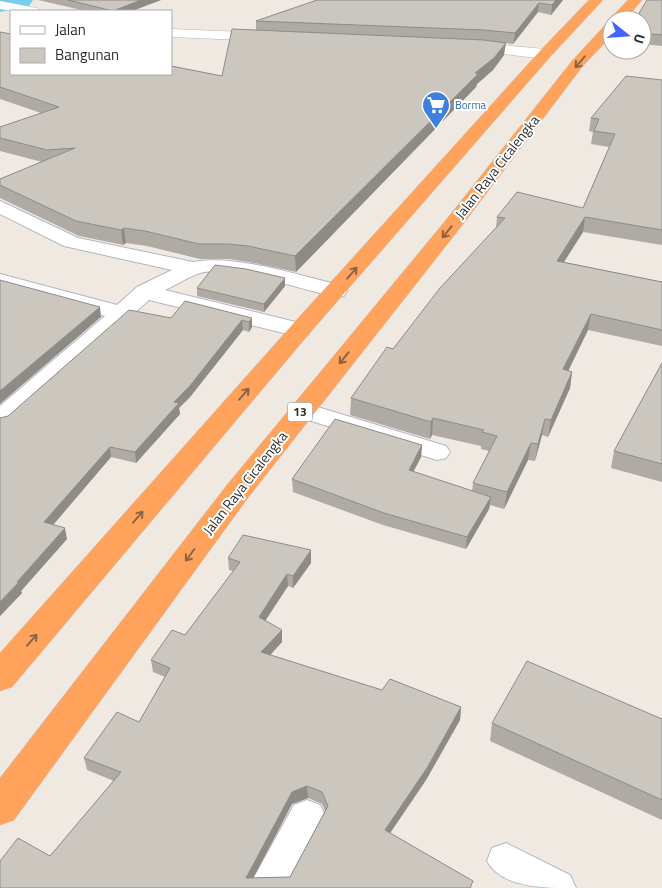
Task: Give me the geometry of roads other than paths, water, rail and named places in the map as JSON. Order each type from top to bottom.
[{"type":"highway","points":[[0,677],[300,330],[545,54],[596,0]]},
{"type":"highway","points":[[626,10],[635,0]]},
{"type":"highway","name":"Jalan Raya Cicalengka","points":[[0,808],[237,492],[301,410],[453,224],[578,64],[602,37]]},
{"type":"street","points":[[7,6],[27,10]]},
{"type":"street","points":[[172,33],[282,37]]},
{"type":"street","points":[[453,45],[545,54]]},
{"type":"street","points":[[0,207],[71,242],[193,268]]},
{"type":"street","points":[[0,419],[145,292],[193,268],[228,266],[336,291]]},
{"type":"street","points":[[0,280],[120,313]]},
{"type":"street","points":[[145,292],[300,330]]},
{"type":"street","points":[[301,410],[437,452]]},
{"type":"street","points":[[268,888],[307,817]]},
{"type":"street","points":[[506,860],[556,888]]},
{"type":"waterway","points":[[0,3],[19,0]]},
{"type":"place","name":"Borma","points":[[436,129]]}]
